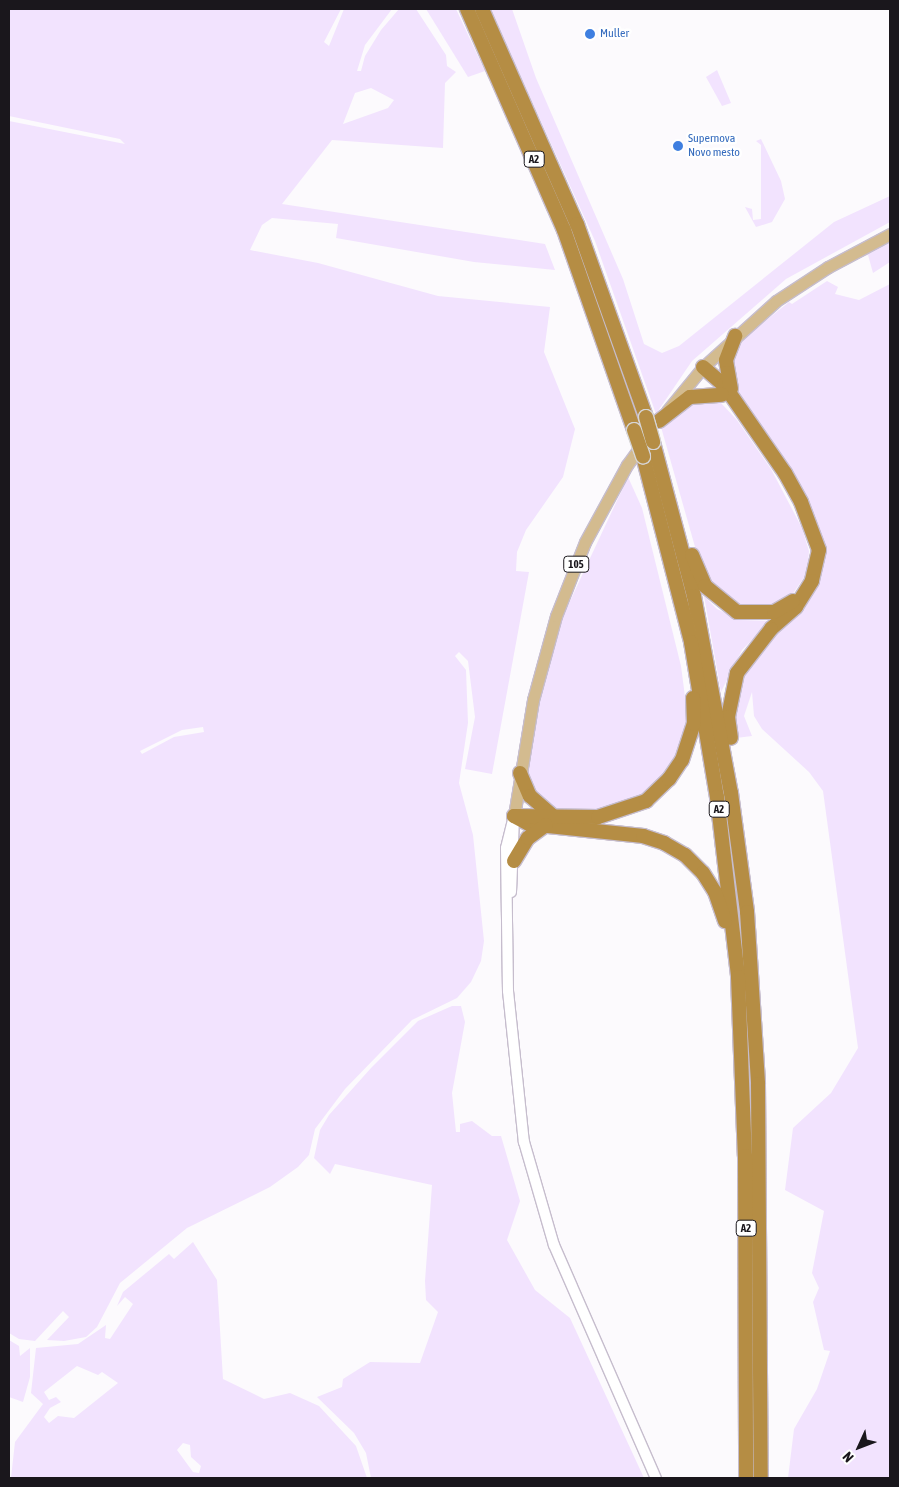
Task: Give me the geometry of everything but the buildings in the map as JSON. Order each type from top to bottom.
[{"type":"highway","name":"A2","points":[[467,9],[564,230],[643,456],[691,642],[717,797],[738,977],[745,1156],[746,1478]]},
{"type":"highway","name":"A2","points":[[482,9],[577,224],[646,417],[676,522],[728,770],[747,912],[758,1084],[761,1478]]},
{"type":"highway","points":[[735,336],[726,367],[739,406]]},
{"type":"highway","points":[[703,367],[708,380],[722,395],[739,406]]},
{"type":"highway","points":[[703,367],[712,372],[739,406],[785,473],[813,528],[819,550],[818,566],[796,607],[771,628],[737,673],[728,718],[733,752],[728,770]]},
{"type":"highway","points":[[660,421],[690,397],[722,395]]},
{"type":"highway","points":[[676,522],[686,536],[705,586],[737,612],[774,612],[805,591]]},
{"type":"highway","points":[[514,816],[529,824],[549,820],[598,817],[624,811],[646,801],[669,779],[682,760],[694,724],[687,664],[691,642]]},
{"type":"highway","points":[[520,773],[530,796],[549,820],[643,836],[685,855],[715,892],[724,916],[730,961],[738,977]]},
{"type":"highway","points":[[514,861],[528,838],[549,820]]},
{"type":"main road","name":"105","points":[[514,816],[532,700],[570,577],[618,480],[660,421],[703,367],[735,336],[794,288],[890,234]]},
{"type":"main road","points":[[508,908],[514,861],[514,816]]},
{"type":"main road","points":[[514,816],[506,848],[508,991],[515,1082],[535,1188],[554,1245],[656,1478]]},
{"type":"shaded area","points":[[9,9],[341,9],[324,42],[329,46],[344,9],[392,9],[365,45],[357,71],[361,71],[365,56],[381,30],[399,9],[416,9],[446,55],[447,66],[456,72],[445,83],[443,148],[332,140],[282,204],[545,244],[555,270],[474,262],[336,238],[338,224],[272,218],[262,225],[250,250],[318,263],[438,296],[550,307],[544,352],[575,429],[563,477],[526,530],[517,552],[516,571],[529,572],[492,774],[465,769],[475,717],[468,661],[459,652],[455,656],[466,670],[468,723],[459,783],[473,835],[484,941],[481,961],[471,982],[457,998],[412,1020],[345,1089],[315,1129],[309,1155],[298,1167],[270,1187],[187,1228],[120,1283],[97,1327],[86,1337],[64,1341],[47,1340],[69,1317],[63,1311],[35,1341],[19,1339],[9,1333],[9,121],[125,144],[120,139],[9,116]],"holes":[[[371,88],[394,100],[388,108],[343,124],[355,93]],[[203,727],[204,732],[174,737],[142,754],[140,751],[182,730]]]},
{"type":"shaded area","points":[[426,9],[456,9],[485,71],[468,77]]},
{"type":"shaded area","points":[[490,9],[512,9],[536,78],[623,279],[644,344],[662,353],[679,346],[834,222],[890,196],[890,222],[786,279],[692,361],[656,414],[595,241]]},
{"type":"shaded area","points":[[717,70],[731,103],[722,106],[706,77]]},
{"type":"shaded area","points":[[761,139],[781,181],[785,199],[772,222],[756,227],[745,207],[752,209],[753,220],[761,219],[761,145],[756,141]]},
{"type":"shaded area","points":[[890,238],[890,262],[873,273],[868,255],[839,264]]},
{"type":"shaded area","points":[[827,281],[838,287],[835,294],[859,300],[890,284],[890,1478],[788,1478],[794,1429],[817,1389],[830,1351],[824,1350],[813,1302],[819,1288],[812,1273],[824,1211],[785,1190],[793,1128],[831,1093],[858,1048],[823,791],[809,772],[762,729],[754,716],[752,692],[744,716],[752,736],[736,738],[732,707],[738,675],[820,575],[826,554],[818,524],[802,494],[730,379],[730,360],[741,340],[789,302],[792,304]]},
{"type":"shaded area","points":[[707,399],[721,403],[737,420],[771,469],[802,528],[809,551],[807,573],[790,598],[775,607],[742,608],[711,588],[701,568],[661,427],[692,400]]},
{"type":"shaded area","points":[[628,477],[642,508],[681,666],[687,712],[683,746],[670,773],[643,798],[600,812],[555,811],[535,796],[526,774],[538,703],[563,616]]},
{"type":"shaded area","points":[[704,596],[717,609],[740,620],[771,621],[742,650],[721,692]]},
{"type":"shaded area","points":[[452,1006],[461,1006],[465,1022],[452,1093],[456,1132],[460,1132],[460,1124],[472,1121],[492,1136],[501,1136],[520,1201],[507,1240],[535,1290],[570,1318],[644,1478],[371,1478],[366,1453],[354,1433],[317,1397],[342,1387],[343,1379],[370,1362],[420,1363],[438,1312],[426,1300],[425,1281],[432,1185],[335,1164],[330,1174],[314,1158],[320,1130],[329,1115],[371,1068],[418,1021]]},
{"type":"shaded area","points":[[193,1242],[217,1280],[223,1379],[264,1399],[290,1393],[319,1406],[356,1446],[367,1478],[11,1478],[15,1442],[43,1404],[31,1393],[36,1348],[78,1344],[106,1325],[105,1338],[110,1339],[133,1304],[125,1297],[117,1306],[123,1292],[169,1254],[174,1259]],"holes":[[[77,1366],[98,1375],[102,1372],[118,1383],[74,1418],[58,1416],[49,1423],[44,1417],[50,1408],[61,1402],[56,1397],[49,1400],[44,1392]],[[183,1443],[190,1445],[191,1457],[201,1466],[199,1473],[193,1472],[177,1450]]]},
{"type":"shaded area","points":[[9,1340],[19,1346],[20,1356],[30,1348],[30,1377],[23,1402],[9,1397]]},
{"type":"place","name":"Muller","points":[[590,34]]},
{"type":"place","name":"Supernova Novo mesto","points":[[678,146]]}]
